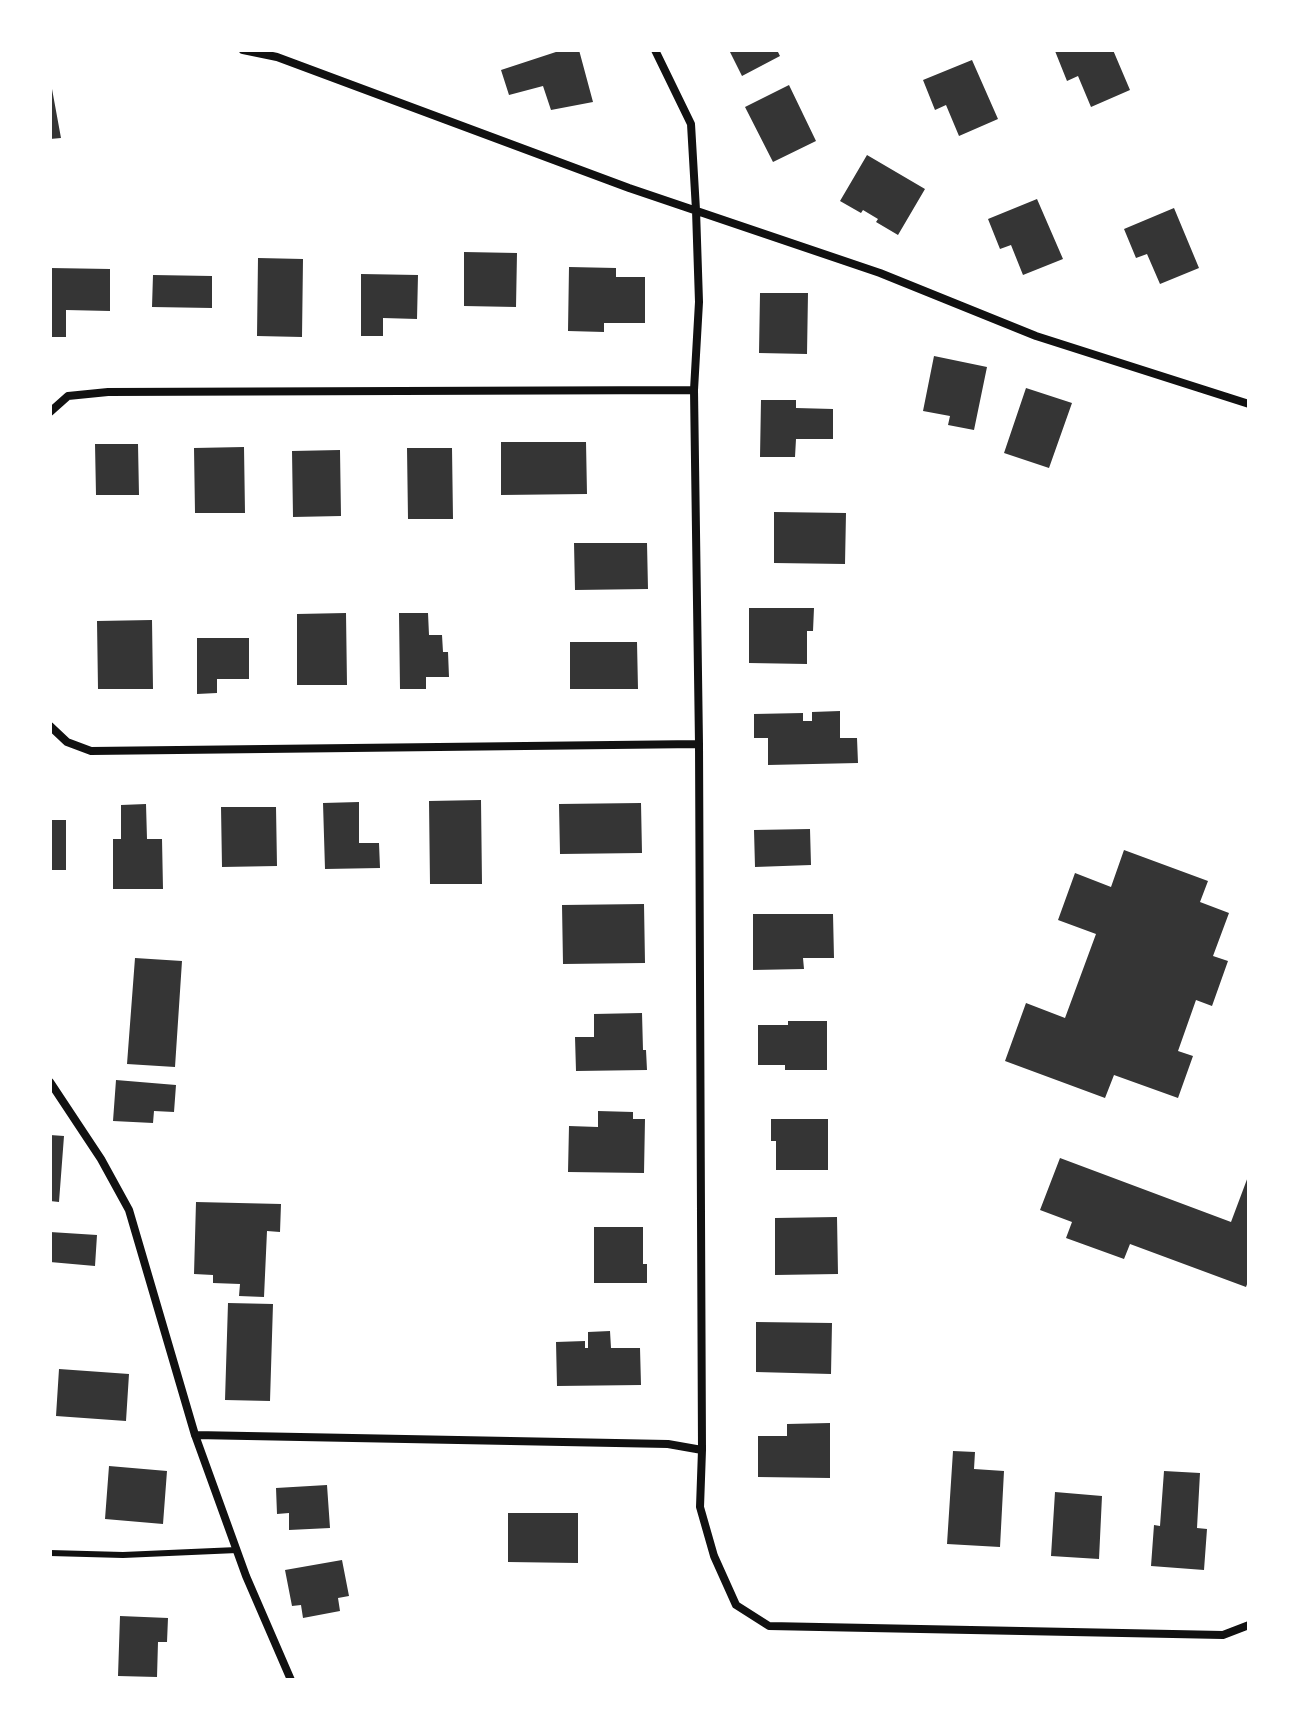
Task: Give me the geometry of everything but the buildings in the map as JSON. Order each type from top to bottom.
[{"type":"street","points":[[243,50],[277,57],[629,188],[880,273],[1036,336],[1249,404]]},
{"type":"street","points":[[655,50],[691,124],[696,210],[699,302],[694,390],[699,744],[700,1507],[714,1556],[736,1605],[769,1626],[1223,1635],[1249,1625]]},
{"type":"street","points":[[50,412],[68,396],[108,392],[694,390]]},
{"type":"street","points":[[50,726],[67,742],[91,751],[699,744]]},
{"type":"street","points":[[50,1082],[101,1159],[129,1210],[195,1435],[237,1550],[291,1680]]},
{"type":"street","points":[[195,1435],[668,1444],[702,1450]]},
{"type":"lane","points":[[50,1553],[123,1555],[237,1550]]}]
